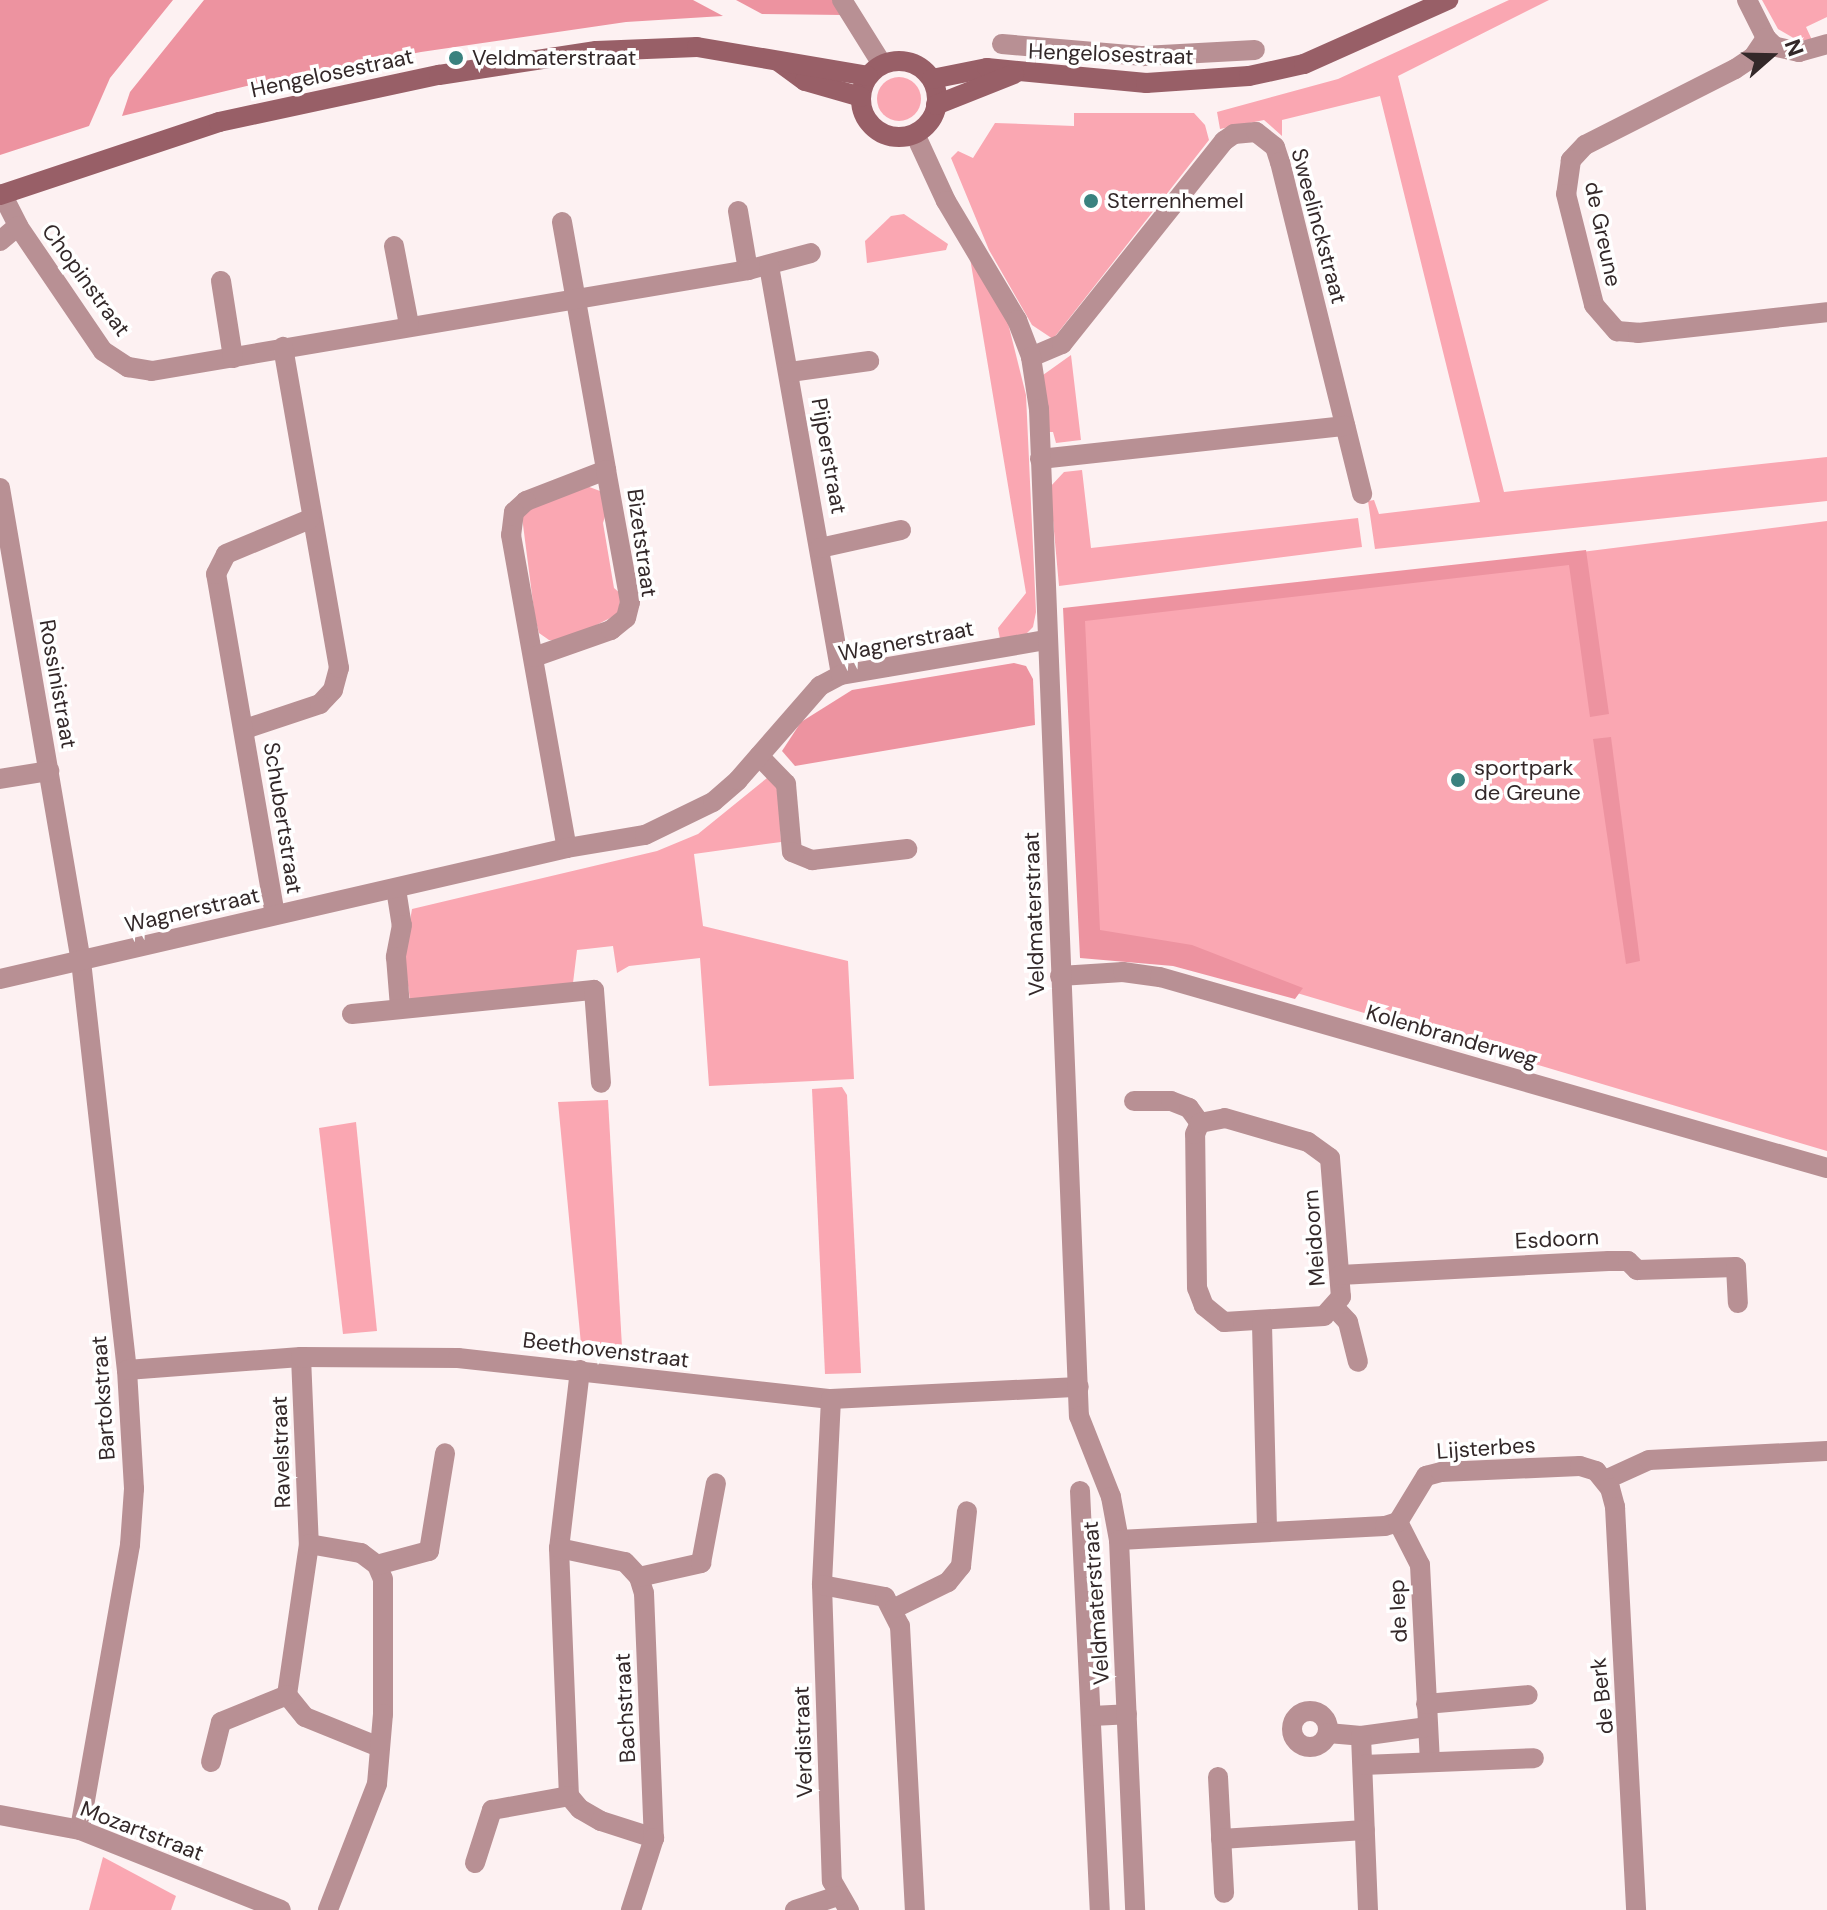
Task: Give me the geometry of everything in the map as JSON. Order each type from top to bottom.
[{"type":"main road","name":"Hengelosestraat","points":[[932,79],[987,68],[1014,74],[1146,83],[1206,81],[1304,64],[1448,0]]},
{"type":"main road","name":"Hengelosestraat","points":[[1,194],[219,122],[439,75],[648,46],[697,47],[779,62],[875,70]]},
{"type":"main road","name":"Hengelosestraat","points":[[779,62],[805,81],[861,97]]},
{"type":"main road","points":[[913,63],[932,79],[936,105],[929,122],[915,134],[894,137],[874,128],[861,97],[875,70],[913,63]]},
{"type":"main road","name":"Hengelosestraat","points":[[936,105],[1014,74]]},
{"type":"street","points":[[842,0],[875,70]]},
{"type":"street","points":[[1747,0],[1766,38],[1774,46],[1799,52],[1827,44]]},
{"type":"street","name":"de Greune","points":[[1766,38],[1735,69],[1585,145],[1571,160],[1566,194],[1594,305],[1617,331],[1638,333],[1827,312]]},
{"type":"street","name":"Hengelosestraat","points":[[1002,44],[1131,56],[1255,50]]},
{"type":"street","name":"Hengelosestraat","points":[[1014,74],[1039,48]]},
{"type":"street","name":"Hengelosestraat","points":[[1203,52],[1206,81]]},
{"type":"street","name":"Sweelinckstraat","points":[[1031,357],[1062,344],[1224,141],[1234,134],[1256,132],[1275,147],[1280,162],[1362,494]]},
{"type":"street","name":"Veldmaterstraat","points":[[915,134],[946,201],[1017,320],[1031,357],[1040,459],[1079,1387],[1084,1439],[1111,1497],[1119,1540],[1135,1910]]},
{"type":"street","points":[[1,194],[18,226]]},
{"type":"street","points":[[738,211],[748,270]]},
{"type":"street","points":[[562,222],[579,299]]},
{"type":"street","name":"Chopinstraat","points":[[0,241],[18,226],[103,351],[115,359],[152,371],[409,325],[748,270],[811,253]]},
{"type":"street","points":[[394,246],[409,325]]},
{"type":"street","name":"Pijperstraat","points":[[769,266],[841,675]]},
{"type":"street","points":[[221,281],[233,358]]},
{"type":"street","name":"Bizetstraat","points":[[534,657],[611,630],[626,618],[630,602],[579,299]]},
{"type":"street","name":"Schubertstraat","points":[[245,729],[320,704],[333,690],[339,668],[310,519],[283,347]]},
{"type":"street","name":"Pijperstraat","points":[[790,372],[869,361]]},
{"type":"street","points":[[1040,459],[1345,426]]},
{"type":"street","name":"Bizetstraat","points":[[567,848],[511,535],[514,512],[526,501],[606,470]]},
{"type":"street","name":"Rossinistraat","points":[[0,488],[10,606],[49,771],[81,961]]},
{"type":"street","name":"Schubertstraat","points":[[275,915],[216,574],[226,554],[310,519]]},
{"type":"street","name":"Pijperstraat","points":[[820,548],[901,530]]},
{"type":"street","name":"Wagnerstraat","points":[[0,979],[567,848],[645,835],[713,802],[759,756],[820,686],[841,675],[1046,640]]},
{"type":"street","points":[[759,756],[786,784],[792,852],[812,860],[907,849]]},
{"type":"street","name":"Rossinistraat","points":[[0,779],[49,771]]},
{"type":"street","points":[[396,889],[402,925],[396,957],[400,1007]]},
{"type":"street","name":"Bartokstraat","points":[[80,1830],[130,1545],[134,1489],[127,1370],[81,961]]},
{"type":"street","name":"Kolenbranderweg","points":[[1060,976],[1123,972],[1160,977],[1827,1168]]},
{"type":"street","points":[[352,1014],[594,990],[601,1083]]},
{"type":"street","points":[[1134,1101],[1171,1101],[1189,1108],[1200,1123]]},
{"type":"street","name":"Meidoorn","points":[[1225,1118],[1308,1142],[1330,1158],[1340,1275],[1341,1297],[1335,1308],[1324,1316],[1262,1324],[1213,1318],[1197,1288],[1195,1134],[1200,1123],[1225,1118]]},
{"type":"street","name":"Esdoorn","points":[[1340,1275],[1618,1261],[1628,1261],[1637,1270],[1736,1267],[1738,1303]]},
{"type":"street","name":"Meidoorn","points":[[1335,1308],[1348,1322],[1358,1362]]},
{"type":"street","points":[[1262,1324],[1267,1530]]},
{"type":"street","name":"Beethovenstraat","points":[[127,1370],[301,1357],[458,1358],[831,1399],[1079,1387]]},
{"type":"street","name":"Ravelstraat","points":[[287,1695],[309,1544],[301,1357]]},
{"type":"street","points":[[569,1796],[559,1548],[580,1370]]},
{"type":"street","name":"Verdistraat","points":[[795,1910],[843,1903],[832,1881],[822,1585],[831,1399]]},
{"type":"street","points":[[1605,1480],[1649,1460],[1827,1451]]},
{"type":"street","points":[[377,1565],[429,1551],[445,1453]]},
{"type":"street","name":"Lijsterbes","points":[[1398,1522],[1418,1485],[1441,1472],[1580,1466],[1605,1480]]},
{"type":"street","name":"de Berk","points":[[1605,1480],[1615,1507],[1636,1910]]},
{"type":"street","points":[[559,1548],[625,1562],[639,1577],[701,1563],[716,1483]]},
{"type":"street","name":"Veldmaterstraat","points":[[1080,1491],[1100,1910]]},
{"type":"street","points":[[895,1608],[948,1582],[961,1566],[967,1511]]},
{"type":"street","points":[[1119,1540],[1398,1522]]},
{"type":"street","name":"de Iep","points":[[1398,1522],[1420,1565],[1430,1762]]},
{"type":"street","points":[[309,1544],[361,1553],[377,1565],[383,1579],[377,1784],[328,1910]]},
{"type":"street","name":"Bachstraat","points":[[631,1910],[654,1838],[644,1593],[639,1577]]},
{"type":"street","points":[[822,1585],[870,1591],[895,1608],[900,1626],[915,1910]]},
{"type":"street","points":[[211,1762],[221,1722],[287,1695],[305,1717],[379,1747]]},
{"type":"street","points":[[1426,1704],[1528,1695]]},
{"type":"street","name":"Veldmaterstraat","points":[[1092,1716],[1127,1714]]},
{"type":"street","points":[[1328,1733],[1361,1736],[1427,1727]]},
{"type":"street","points":[[1361,1736],[1368,1910]]},
{"type":"street","points":[[1363,1765],[1534,1758]]},
{"type":"street","points":[[1218,1777],[1224,1893]]},
{"type":"street","points":[[475,1863],[492,1810],[569,1796],[601,1821],[654,1838]]},
{"type":"street","name":"Mozartstraat","points":[[0,1815],[80,1830],[269,1908]]},
{"type":"street","points":[[1221,1839],[1365,1830]]},
{"type":"shaded area","points":[[0,0],[173,0],[110,78],[89,126],[0,155]]},
{"type":"shaded area","points":[[204,0],[693,0],[723,16],[626,22],[421,52],[259,83],[122,116],[130,92]]},
{"type":"shaded area","points":[[736,0],[835,0],[843,15],[762,14]]},
{"type":"shaded area","points":[[1509,0],[1549,0],[1398,76],[1504,492],[1827,457],[1827,501],[1375,549],[1368,501],[1374,500],[1379,514],[1480,502],[1380,96],[1282,120],[1282,136],[1264,120],[1220,129],[1217,112],[1338,79]]},
{"type":"shaded area","points":[[1762,0],[1827,0],[1827,17],[1806,27],[1812,40],[1797,40],[1778,29]]},
{"type":"shaded area","points":[[899,77],[914,84],[921,99],[914,114],[899,121],[884,114],[877,99],[884,84]]},
{"type":"shaded area","points":[[1074,113],[1194,113],[1205,125],[1209,140],[1053,339],[1032,325],[989,250],[951,158],[958,151],[973,158],[995,123],[1074,126]]},
{"type":"shaded area","points":[[904,214],[948,244],[946,250],[867,263],[865,241],[891,216]]},
{"type":"shaded area","points":[[970,258],[1006,315],[1026,395],[1036,612],[1033,627],[1024,636],[1000,639],[998,628],[1026,593]]},
{"type":"shaded area","points":[[1071,355],[1081,440],[1056,443],[1053,432],[1047,432],[1043,375]]},
{"type":"shaded area","points":[[1082,470],[1091,548],[1358,518],[1362,547],[1059,586],[1050,487],[1064,472]]},
{"type":"shaded area","points":[[584,485],[600,491],[607,510],[603,523],[614,588],[621,594],[618,614],[563,642],[549,640],[539,633],[535,618],[522,517],[529,507]]},
{"type":"shaded area","name":"sportpark de Greune","points":[[1827,521],[1827,1151],[1200,964],[1099,944],[1081,615]]},
{"type":"shaded area","points":[[1586,550],[1609,714],[1590,717],[1569,565],[1085,621],[1100,930],[1192,945],[1303,988],[1295,999],[1173,966],[1080,958],[1063,608]]},
{"type":"shaded area","points":[[1014,663],[1026,666],[1033,679],[1035,725],[795,766],[782,751],[801,722],[852,690]]},
{"type":"shaded area","points":[[1611,737],[1640,961],[1626,964],[1593,739]]},
{"type":"shaded area","points":[[772,774],[778,781],[781,842],[694,854],[703,926],[848,961],[854,1079],[709,1086],[700,958],[629,966],[617,973],[613,946],[577,950],[573,983],[410,1000],[404,956],[412,909],[657,851],[698,834]]},
{"type":"shaded area","points":[[842,1087],[847,1095],[861,1373],[825,1374],[812,1089]]},
{"type":"shaded area","points":[[608,1100],[622,1347],[581,1344],[558,1102]]},
{"type":"shaded area","points":[[356,1122],[377,1331],[343,1334],[319,1128]]},
{"type":"shaded area","points":[[103,1857],[176,1896],[171,1910],[89,1910]]},
{"type":"place","name":"Veldmaterstraat","points":[[456,58]]},
{"type":"place","name":"Sterrenhemel","points":[[1091,201]]},
{"type":"place","name":"sportpark de Greune","points":[[1458,780]]}]
